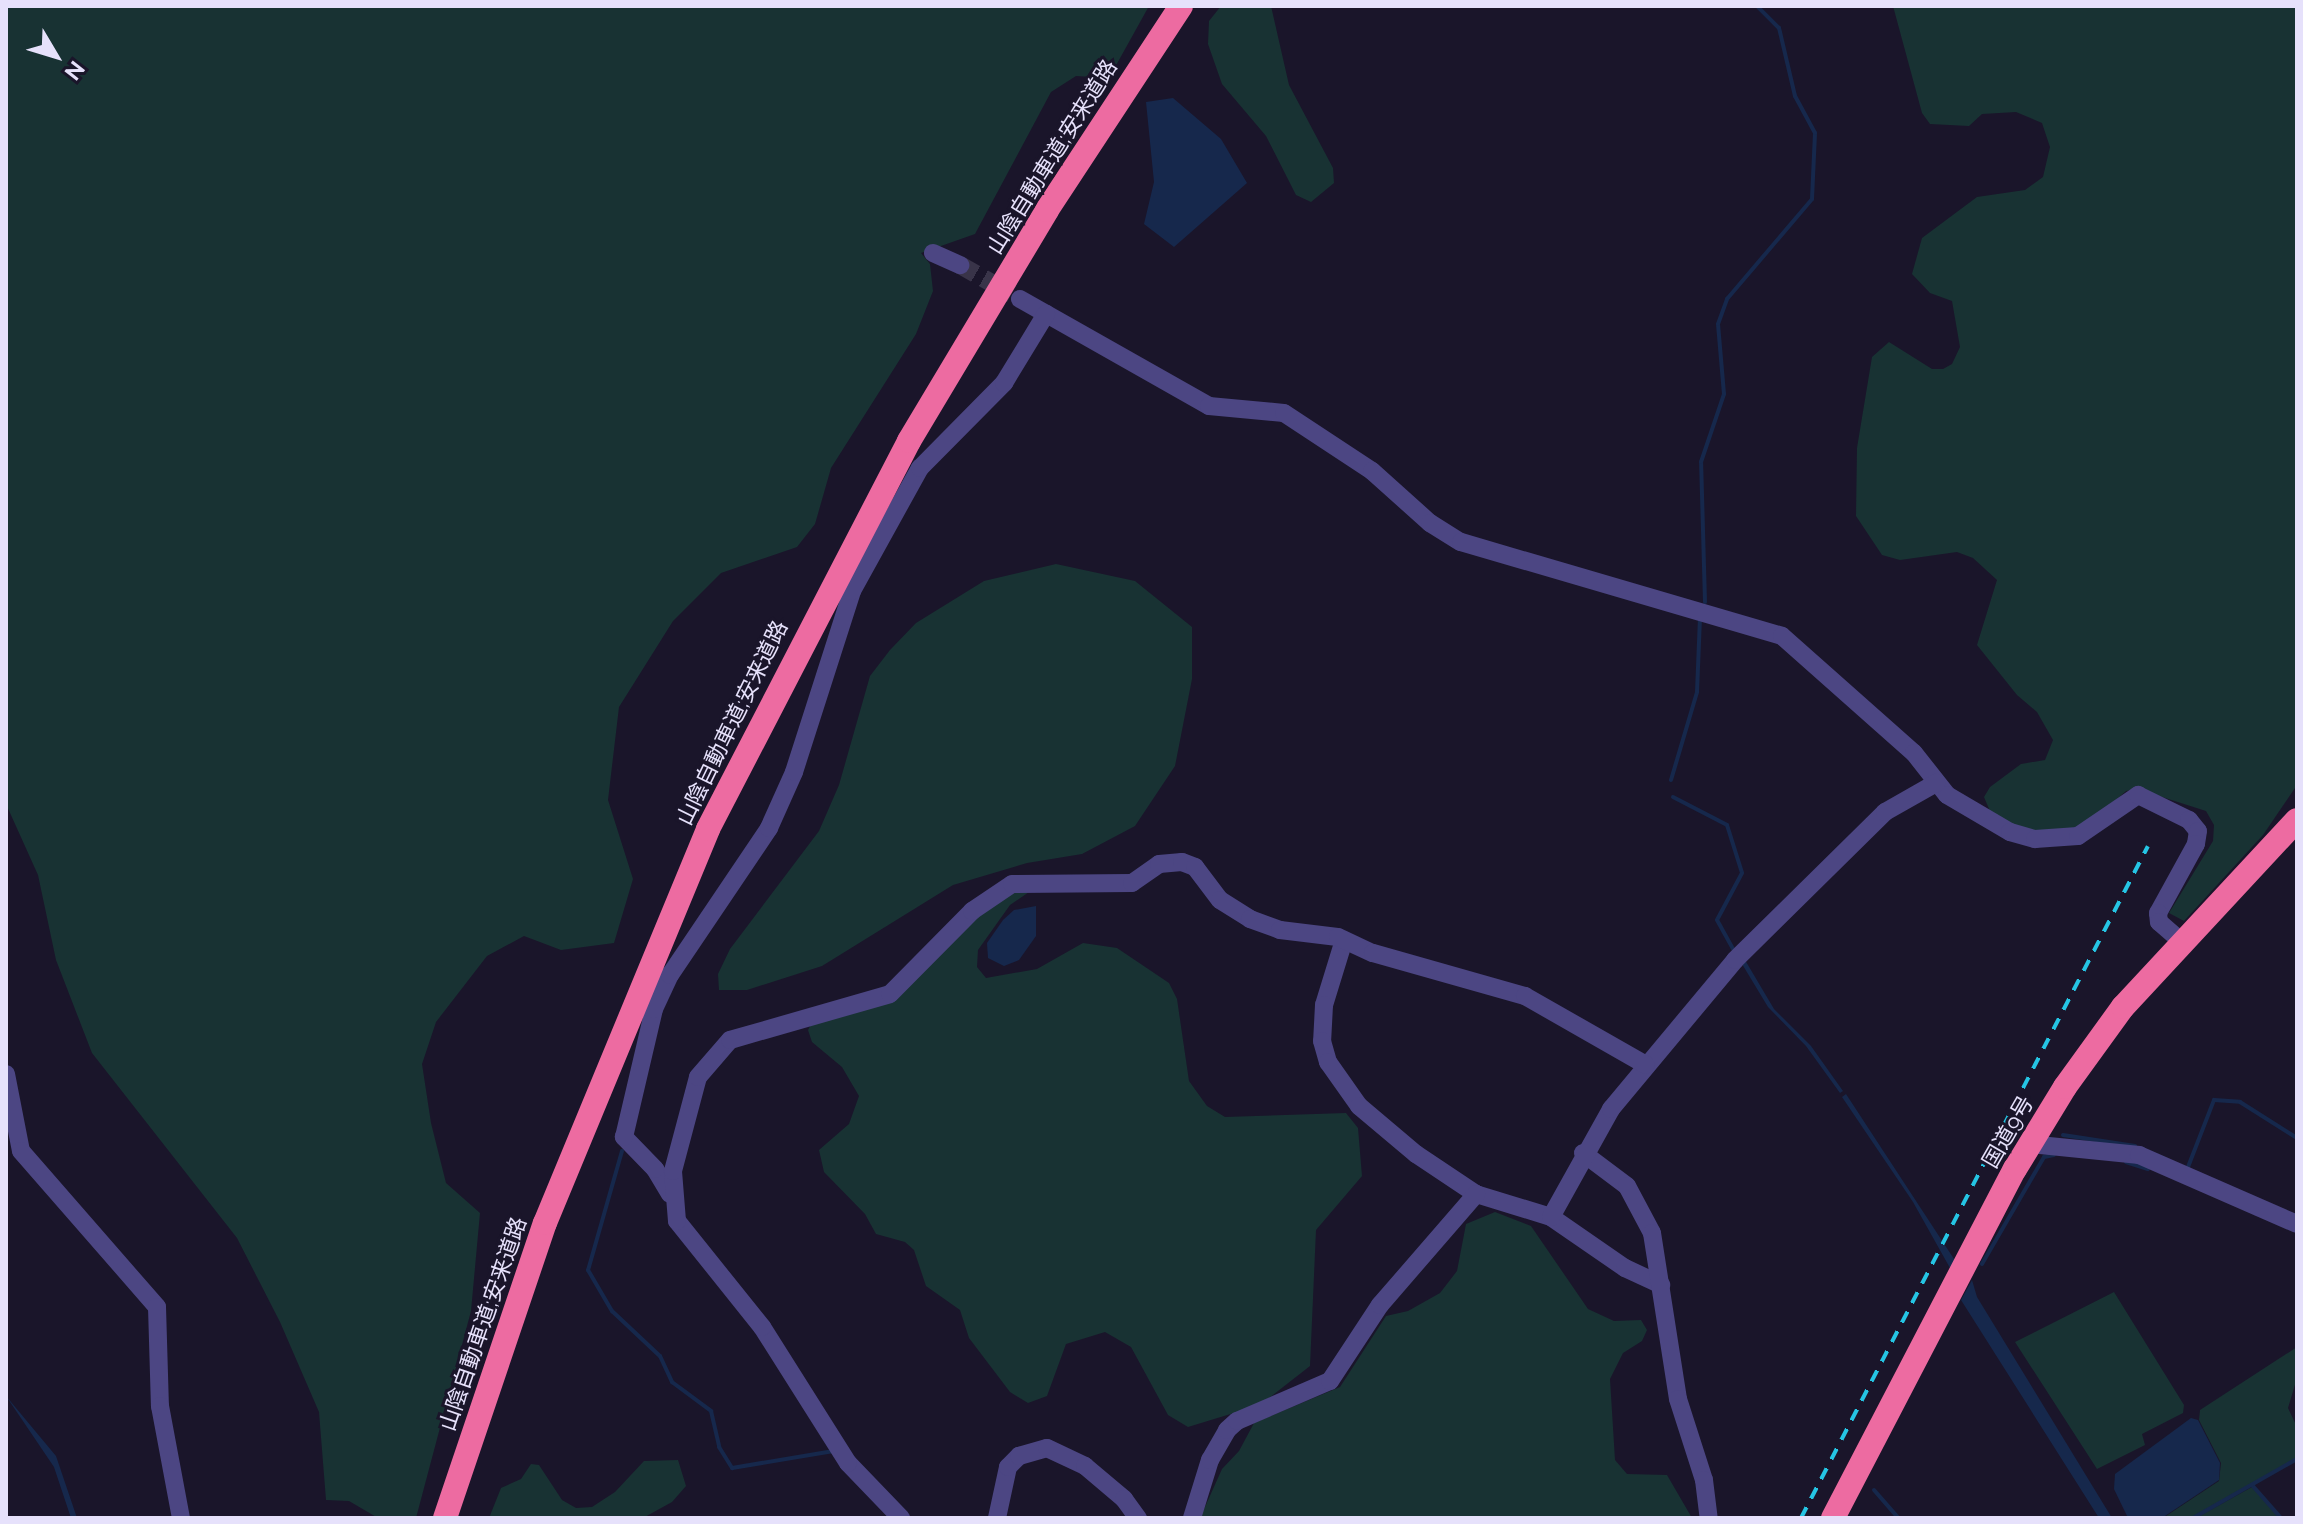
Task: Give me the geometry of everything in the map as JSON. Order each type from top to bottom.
[{"type":"highway","name":"山陰自動車道;安来道路","points":[[445,1518],[556,1195],[708,829],[909,441],[1110,112],[1175,14]]},
{"type":"highway","name":"国道9号","points":[[1833,1518],[2029,1144],[2123,1007],[2297,820]]},
{"type":"street","points":[[933,253],[960,265]]},
{"type":"street","points":[[1020,299],[1209,406],[1284,413],[1372,471],[1430,523],[1461,542],[1782,636],[1914,753],[1936,783],[1978,816],[2035,839],[2064,840],[2090,832],[2132,796],[2146,797],[2189,820],[2198,831],[2196,844],[2158,913],[2159,922],[2183,943]]},
{"type":"street","points":[[901,1518],[848,1463],[762,1327],[685,1236],[665,1181],[624,1137],[654,1009],[670,975],[769,828],[794,772],[852,591],[920,468],[1004,383],[1046,314]]},
{"type":"street","points":[[1551,1217],[1583,1153],[1646,1065],[1735,960],[1885,812],[1936,783]]},
{"type":"street","points":[[672,1205],[675,1161],[698,1077],[719,1048],[730,1040],[903,987],[972,911],[1012,884],[1132,883],[1159,864],[1188,862],[1220,900],[1250,919],[1344,940],[1535,1000],[1646,1065]]},
{"type":"street","points":[[1344,940],[1322,1016],[1328,1062],[1372,1119],[1476,1194],[1551,1217],[1625,1268],[1661,1285]]},
{"type":"street","points":[[6,1074],[21,1151],[157,1307],[160,1406],[181,1518]]},
{"type":"street","points":[[2029,1144],[2139,1155],[2297,1224]]},
{"type":"street","points":[[1583,1153],[1614,1174],[1637,1201],[1657,1250],[1678,1399],[1704,1480],[1709,1518]]},
{"type":"street","points":[[1192,1518],[1210,1460],[1227,1430],[1237,1421],[1330,1381],[1380,1305],[1476,1194]]},
{"type":"street","points":[[997,1518],[1008,1467],[1019,1456],[1047,1448],[1085,1466],[1124,1499],[1138,1518]]},
{"type":"green space","points":[[6,6],[1149,6],[1109,78],[1076,76],[1051,92],[975,234],[921,253],[930,264],[933,291],[916,334],[831,468],[815,524],[797,547],[721,573],[673,621],[619,707],[608,800],[633,879],[614,943],[561,950],[524,936],[487,956],[436,1022],[422,1064],[431,1123],[446,1183],[480,1213],[471,1311],[416,1518],[378,1518],[349,1501],[326,1500],[319,1412],[280,1322],[237,1238],[92,1053],[56,960],[38,875],[6,804]]},
{"type":"green space","points":[[1221,6],[1271,6],[1289,85],[1333,168],[1334,183],[1311,202],[1296,195],[1266,136],[1222,84],[1208,44],[1209,21]]},
{"type":"green space","points":[[1893,6],[2297,6],[2297,785],[2263,835],[2184,921],[2169,913],[2213,841],[2214,825],[2206,811],[2137,789],[2126,791],[2087,826],[2033,837],[1992,816],[1984,797],[1990,787],[2021,764],[2045,760],[2053,740],[2037,712],[2017,695],[1977,645],[1997,580],[1973,558],[1957,552],[1900,560],[1882,555],[1856,516],[1857,448],[1872,357],[1889,342],[1932,369],[1943,369],[1952,364],[1960,347],[1952,301],[1930,293],[1912,274],[1922,238],[1977,197],[2025,190],[2043,177],[2050,147],[2042,123],[2016,112],[1982,114],[1969,126],[1930,124],[1922,113]]},
{"type":"green space","points":[[1056,564],[1135,581],[1192,627],[1192,679],[1175,766],[1135,826],[1082,854],[1027,863],[953,885],[822,966],[747,990],[719,990],[718,974],[730,949],[819,831],[839,785],[870,676],[890,650],[916,623],[984,581]]},
{"type":"green space","points":[[1003,891],[1029,892],[1010,905],[978,950],[977,967],[986,978],[1037,969],[1083,943],[1117,948],[1169,983],[1177,999],[1189,1081],[1207,1106],[1225,1117],[1346,1113],[1358,1128],[1362,1176],[1316,1230],[1310,1366],[1260,1405],[1188,1427],[1168,1415],[1131,1347],[1105,1332],[1066,1344],[1047,1396],[1028,1403],[1010,1392],[969,1338],[960,1310],[926,1286],[914,1250],[905,1242],[876,1234],[865,1214],[824,1172],[819,1150],[849,1124],[859,1096],[842,1067],[812,1042],[808,1030],[814,1019],[880,1002]]},
{"type":"green space","points":[[1495,1212],[1531,1226],[1588,1309],[1614,1321],[1641,1320],[1647,1330],[1642,1341],[1623,1353],[1610,1379],[1615,1460],[1627,1474],[1667,1475],[1692,1518],[1200,1518],[1222,1469],[1239,1451],[1254,1423],[1340,1387],[1386,1316],[1408,1311],[1440,1293],[1457,1271],[1466,1224]]},
{"type":"green space","points":[[2114,1292],[2184,1405],[2183,1413],[2142,1434],[2145,1445],[2097,1469],[2015,1342]]},
{"type":"green space","points":[[2297,1347],[2297,1378],[2288,1408],[2297,1427],[2297,1458],[2190,1518],[2163,1518],[2219,1481],[2221,1463],[2199,1420],[2200,1410]]},
{"type":"green space","points":[[678,1460],[686,1486],[672,1502],[643,1518],[489,1518],[501,1488],[521,1479],[531,1464],[539,1465],[562,1500],[576,1508],[592,1507],[615,1492],[644,1461]]},
{"type":"green space","points":[[2252,1487],[2279,1518],[2196,1518]]},
{"type":"water","points":[[1173,98],[1221,139],[1247,183],[1174,247],[1144,224],[1154,182],[1146,102]]},
{"type":"water","points":[[1036,906],[1036,936],[1019,960],[1004,966],[988,958],[987,943],[1003,920],[1014,910]]},
{"type":"water","points":[[1745,960],[1774,1009],[1811,1046],[1843,1091],[1840,1093],[1806,1046],[1768,1007],[1742,964]]},
{"type":"water","points":[[1846,1094],[1961,1267],[1950,1268],[1913,1202],[1842,1097]]},
{"type":"water","points":[[1972,1280],[1977,1297],[2112,1518],[2099,1518],[1961,1300]]},
{"type":"water","points":[[6,1396],[56,1456],[77,1518],[71,1518],[54,1467]]},
{"type":"water","points":[[2191,1418],[2198,1420],[2220,1463],[2219,1480],[2162,1518],[2128,1518],[2114,1489],[2115,1474]]},
{"type":"waterway","points":[[1705,602],[1701,462],[1724,394],[1718,324],[1727,299],[1812,199],[1815,133],[1795,96],[1779,28],[1757,6]]},
{"type":"waterway","points":[[1671,780],[1697,692],[1700,618]]},
{"type":"waterway","points":[[1673,797],[1727,825],[1742,873],[1717,920],[1733,949]]},
{"type":"waterway","points":[[2188,1167],[2214,1100],[2240,1102],[2297,1138]]},
{"type":"waterway","points":[[2063,1135],[2135,1146]]},
{"type":"waterway","points":[[622,1151],[588,1270],[612,1311],[660,1356],[672,1382],[711,1411],[719,1447],[732,1468],[834,1451]]},
{"type":"waterway","points":[[1982,1264],[2044,1157],[2054,1155]]},
{"type":"waterway","points":[[2126,1162],[2148,1169]]},
{"type":"waterway","points":[[2193,1518],[2297,1459]]},
{"type":"waterway","points":[[2252,1485],[2281,1518]]},
{"type":"waterway","points":[[1874,1490],[1898,1518]]},
{"type":"tunnel","points":[[960,265],[1011,294]]},
{"type":"railway","points":[[1801,1518],[2148,846]]}]
